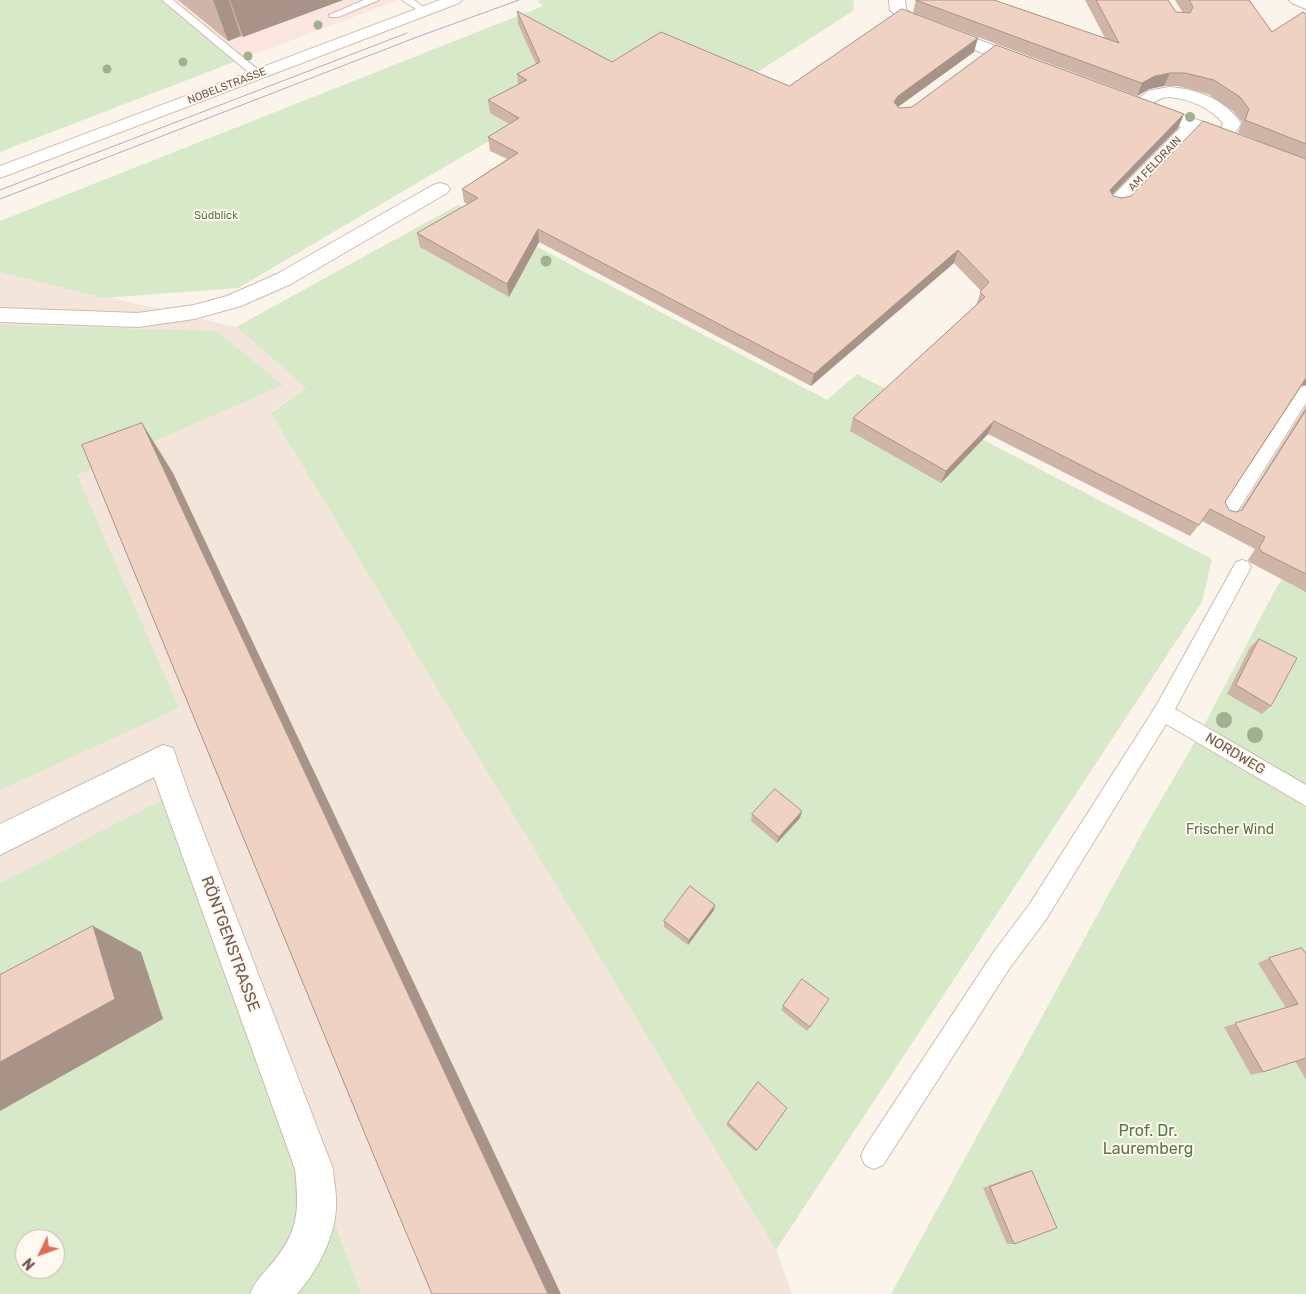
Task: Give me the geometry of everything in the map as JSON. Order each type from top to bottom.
[{"type":"street","name":"NOBELSTRASSE","points":[[0,172],[454,0]]},
{"type":"street","points":[[897,0],[898,10],[908,20],[1045,70]]},
{"type":"street","points":[[1297,0],[1306,4]]},
{"type":"street","points":[[976,61],[990,50]]},
{"type":"street","points":[[1139,105],[1158,93],[1171,92],[1186,95],[1210,104],[1224,112],[1232,123],[1224,136]]},
{"type":"street","name":"AM FELDRAIN","points":[[1122,99],[1248,146]]},
{"type":"street","name":"AM FELDRAIN","points":[[1116,204],[1193,125]]},
{"type":"street","points":[[0,315],[138,320],[194,312],[234,301],[284,279],[440,189]]},
{"type":"street","name":"RÖNTGENSTRASSE","points":[[0,840],[163,758],[174,794],[314,1168],[317,1208],[308,1248],[270,1294]]},
{"type":"lane","points":[[167,0],[257,74]]},
{"type":"lane","points":[[334,15],[374,0]]},
{"type":"lane","points":[[407,0],[424,11]]},
{"type":"lane","points":[[1226,516],[1306,391]]},
{"type":"lane","points":[[874,1156],[1002,961],[1037,913],[1163,712],[1242,567]]},
{"type":"lane","name":"NORDWEG","points":[[1163,712],[1306,796]]},
{"type":"shaded area","points":[[161,0],[399,0],[239,60]]},
{"type":"shaded area","points":[[0,272],[236,327],[306,388],[271,412],[776,1250],[792,1294],[0,1294]]},
{"type":"green space","points":[[0,0],[161,0],[239,60],[0,152]]},
{"type":"green space","name":"Südblick","points":[[854,0],[853,11],[748,78],[639,53],[238,288],[104,298],[0,272],[0,221],[543,6],[537,1]]},
{"type":"green space","points":[[458,205],[827,400],[857,374],[1212,559],[1202,602],[776,1250],[271,413],[306,388],[236,327]]},
{"type":"green space","points":[[0,325],[216,331],[283,385],[77,475],[179,708],[0,790]]},
{"type":"green space","name":"Prof. Dr. Lauremberg","points":[[1306,539],[1306,1294],[891,1294],[1143,831],[1200,733],[1274,592]]},
{"type":"green space","points":[[174,794],[361,1294],[0,1294],[0,883]]},
{"type":"building","points":[[916,0],[994,0],[1119,43],[1096,0],[1168,0],[1176,12],[1190,13],[1193,7],[1189,0],[1249,0],[1272,32],[1303,12],[1306,14],[1306,144],[1245,120],[1249,109],[1240,97],[1214,80],[1185,73],[1170,73],[1155,76],[1142,83]]},
{"type":"building","points":[[902,9],[978,38],[898,96],[894,102],[899,108],[912,107],[996,45],[1184,114],[1110,190],[1113,196],[1122,198],[1131,196],[1203,121],[1306,159],[1306,378],[1225,502],[1229,510],[1236,512],[1242,510],[1306,410],[1306,574],[1262,552],[1259,548],[1265,537],[1210,509],[1199,525],[994,421],[946,471],[853,418],[985,297],[980,292],[989,282],[958,250],[814,374],[538,229],[507,284],[417,233],[478,198],[462,189],[518,153],[488,137],[519,118],[488,100],[527,80],[517,74],[540,62],[517,11],[612,62],[661,32],[789,86]]},
{"type":"building","points":[[142,423],[548,1294],[432,1294],[82,445]]},
{"type":"building","points":[[1259,639],[1297,658],[1271,706],[1236,685]]},
{"type":"building","points":[[775,789],[802,811],[779,837],[752,814]]},
{"type":"building","points":[[690,886],[715,905],[689,940],[664,921]]},
{"type":"building","points":[[93,926],[115,999],[0,1062],[0,975]]},
{"type":"building","points":[[1302,948],[1306,954],[1306,1058],[1263,1072],[1235,1023],[1298,1004],[1269,958]]},
{"type":"building","points":[[802,979],[829,999],[810,1027],[783,1006]]},
{"type":"building","points":[[758,1082],[787,1108],[757,1150],[728,1123]]},
{"type":"building","points":[[1032,1171],[1057,1228],[1014,1244],[990,1187]]},
{"type":"tram line","points":[[0,199],[417,37],[519,0]]},
{"type":"tram line","points":[[0,190],[407,33]]},
{"type":"park label","name":"Frischer Wind","points":[[1230,830]]}]
